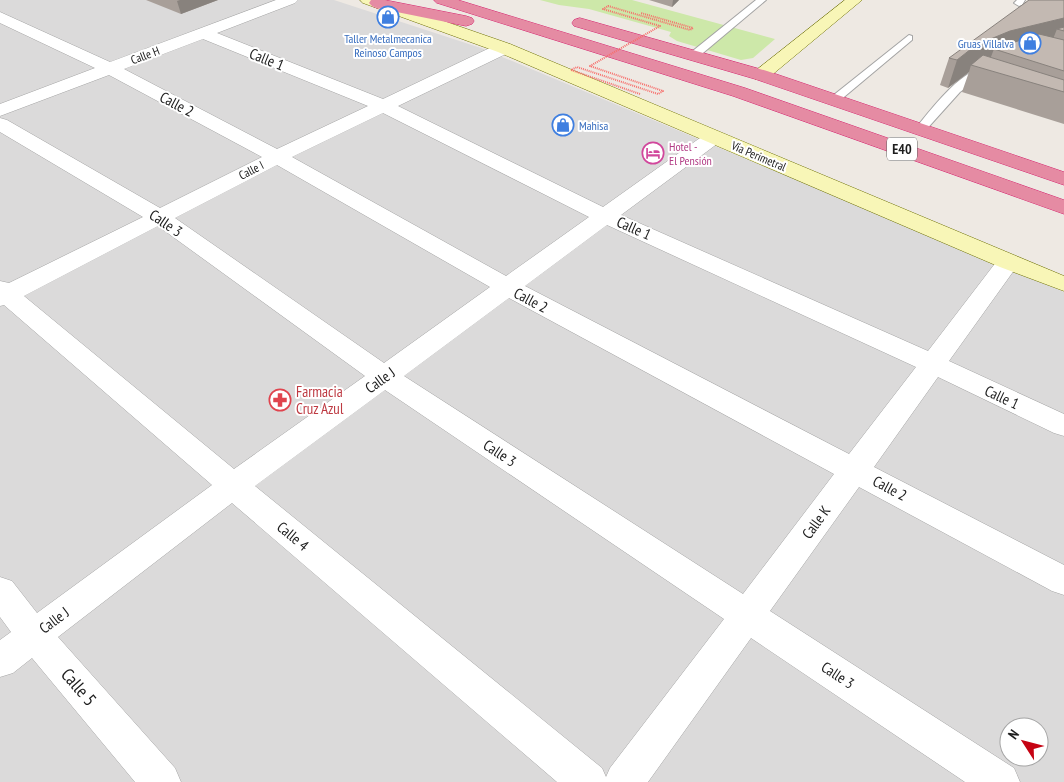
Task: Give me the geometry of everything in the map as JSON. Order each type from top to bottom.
[{"type":"highway","name":"E40","points":[[442,0],[739,92],[1064,207]]},
{"type":"highway","points":[[373,2],[603,49]]},
{"type":"highway","name":"E40","points":[[564,18],[761,75],[1064,179]]},
{"type":"main road","points":[[761,75],[854,0]]},
{"type":"main road","name":"Vía Perimetral","points":[[373,2],[504,48],[1064,284]]},
{"type":"street","name":"Calle H","points":[[0,110],[290,0]]},
{"type":"street","name":"Calle 2","points":[[0,17],[108,68],[277,157],[507,288],[1064,581]]},
{"type":"street","name":"Calle 1","points":[[203,33],[383,106],[606,216],[1064,426]]},
{"type":"street","name":"Calle I","points":[[2,293],[277,157],[504,48]]},
{"type":"street","name":"Calle 3","points":[[0,124],[159,217],[384,376],[1000,782]]},
{"type":"street","name":"Calle J","points":[[0,661],[233,486],[714,137]]},
{"type":"street","name":"Calle K","points":[[624,782],[1008,262]]},
{"type":"street","name":"Calle 4","points":[[2,293],[588,782]]},
{"type":"street","name":"Calle 5","points":[[0,591],[34,635],[161,782]]},
{"type":"lane","points":[[694,56],[762,0]]},
{"type":"lane","points":[[834,100],[910,38]]},
{"type":"lane","points":[[920,130],[956,89],[971,76],[995,66]]},
{"type":"lane","points":[[971,76],[989,83]]},
{"type":"path","points":[[640,94],[571,70],[577,67],[658,94],[664,91],[590,66],[660,26],[603,9],[608,6],[690,30],[693,28],[641,13]]},
{"type":"shaded area","points":[[0,0],[334,0],[481,48],[1064,292],[1064,782],[0,782]]},
{"type":"green space","points":[[540,0],[632,0],[775,39],[753,58],[741,60],[677,41],[669,36],[671,32],[589,9]]},
{"type":"building","points":[[1029,0],[1064,0],[1064,18],[1010,31],[976,45],[957,60],[949,58]]},
{"type":"building","points":[[1039,34],[1064,40],[1064,71],[994,49]]},
{"type":"building","points":[[983,55],[1064,80],[1064,92],[971,65]]},
{"type":"place","name":"Taller Metalmecanica Reinoso Campos","points":[[388,17]]},
{"type":"place","name":"Gruas Villalva","points":[[1030,43]]},
{"type":"place","name":"Mahisa","points":[[563,125]]},
{"type":"place","name":"Hotel - El Pensión","points":[[653,153]]},
{"type":"place","name":"Farmacia Cruz Azul","points":[[280,400]]}]
